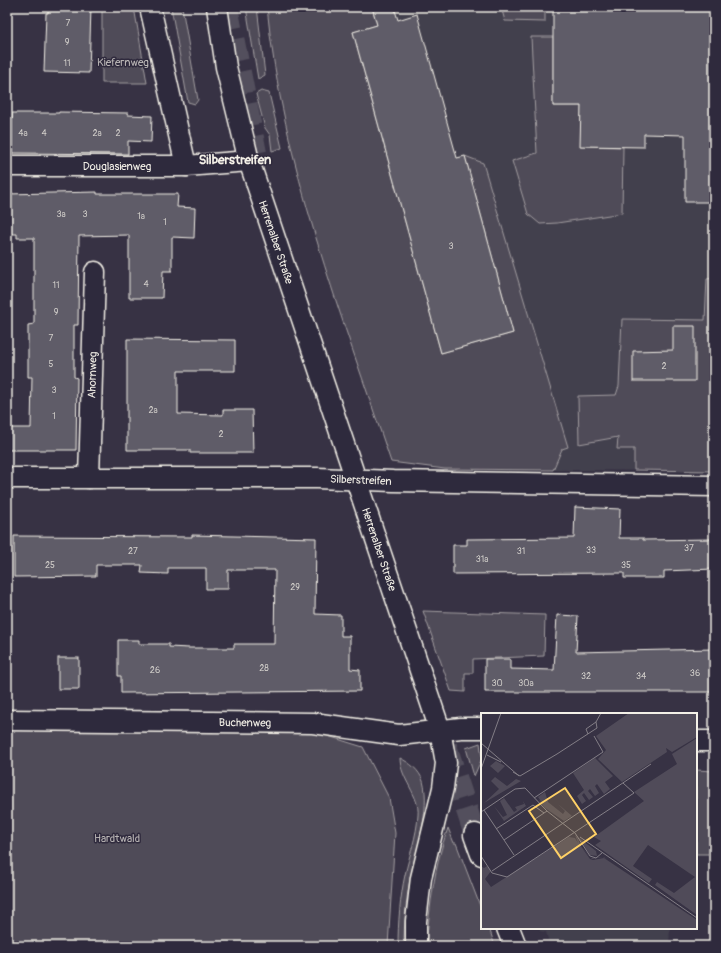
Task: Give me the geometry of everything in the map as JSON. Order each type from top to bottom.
[{"type":"main road","points":[[508,929],[515,946]]},
{"type":"street","points":[[150,7],[186,166]]},
{"type":"street","name":"Herrenalber Straße","points":[[217,7],[229,79],[249,161],[440,730],[446,762],[443,788],[421,878],[416,921],[416,946]]},
{"type":"street","name":"Douglasienweg","points":[[7,166],[186,166],[249,161]]},
{"type":"street","name":"Ahornweg","points":[[89,478],[95,272]]},
{"type":"street","name":"Silberstreifen","points":[[7,478],[356,479],[714,486]]},
{"type":"street","name":"Buchenweg","points":[[7,720],[313,723],[398,734],[481,728]]},
{"type":"street","points":[[697,741],[714,742]]},
{"type":"shaded area","points":[[267,7],[714,7],[714,471],[445,469],[391,462],[316,239],[290,146],[269,35]]},
{"type":"shaded area","points":[[539,929],[670,929],[669,946],[550,946],[546,932],[540,931]]},
{"type":"green space","name":"Kiefernweg","points":[[102,7],[134,7],[147,83],[102,83]]},
{"type":"green space","points":[[171,7],[182,7],[198,100],[195,104],[188,102]]},
{"type":"green space","points":[[246,7],[257,7],[265,75],[258,79]]},
{"type":"green space","points":[[267,7],[372,7],[377,25],[353,32],[441,353],[513,333],[465,156],[483,163],[568,447],[562,449],[553,470],[445,469],[391,462],[334,294],[300,181],[286,123],[275,66]]},
{"type":"green space","points":[[501,7],[545,7],[545,22],[505,21]]},
{"type":"green space","points":[[531,37],[553,37],[553,106],[581,106],[581,146],[623,147],[622,213],[557,223],[540,224],[528,214],[512,161],[537,153]]},
{"type":"green space","points":[[261,91],[269,93],[282,148],[272,151],[270,135],[265,128],[256,94]]},
{"type":"green space","points":[[714,278],[714,471],[634,470],[634,449],[617,449],[618,437],[579,444],[578,396],[616,395],[619,386],[622,319],[705,320],[707,279]]},
{"type":"green space","points":[[423,611],[545,615],[544,656],[473,659],[473,673],[465,673],[465,692],[451,691]]},
{"type":"green space","name":"Hardtwald","points":[[7,729],[312,731],[363,747],[389,798],[395,833],[388,946],[7,946]]},
{"type":"green space","points":[[480,743],[481,760],[474,776],[466,748]]},
{"type":"green space","points":[[400,758],[417,770],[423,781],[425,792],[422,830],[407,895],[404,946],[398,946],[398,928],[403,884],[415,838],[418,808],[403,773]]},
{"type":"green space","points":[[697,770],[714,771],[714,854],[697,854]]},
{"type":"green space","points":[[448,828],[454,843],[456,843],[481,908],[481,929],[489,929],[495,946],[426,946],[431,901],[443,843]]},
{"type":"building","points":[[49,7],[91,7],[89,73],[44,72],[46,13],[48,13]]},
{"type":"building","points":[[372,7],[394,7],[398,20],[417,14],[457,158],[465,156],[513,333],[441,353],[353,32],[377,25]]},
{"type":"building","points":[[553,7],[714,7],[714,202],[685,202],[685,135],[644,134],[644,147],[580,146],[581,106],[553,106]]},
{"type":"building","points":[[12,113],[128,113],[128,115],[152,116],[151,142],[128,141],[128,154],[12,153]]},
{"type":"building","points":[[97,192],[97,194],[178,194],[177,207],[195,208],[194,238],[172,237],[172,271],[163,271],[162,298],[129,298],[129,235],[79,236],[78,325],[74,325],[74,377],[77,378],[76,450],[7,450],[7,428],[31,428],[32,377],[28,377],[28,325],[34,324],[34,238],[17,238],[17,234],[7,234],[7,194]]},
{"type":"building","points":[[673,326],[695,326],[695,381],[633,381],[633,351],[673,350]]},
{"type":"building","points":[[127,339],[235,340],[235,371],[178,371],[178,414],[223,415],[223,410],[252,410],[253,453],[190,453],[190,450],[127,450]]},
{"type":"building","points":[[575,507],[620,509],[619,538],[643,538],[643,540],[714,539],[714,569],[664,571],[664,578],[624,578],[624,573],[453,574],[453,545],[467,545],[467,539],[574,538]]},
{"type":"building","points":[[192,535],[316,538],[315,614],[341,615],[341,636],[350,636],[350,669],[360,670],[360,691],[121,693],[121,676],[118,676],[118,640],[139,640],[139,644],[169,644],[169,647],[189,648],[234,648],[234,644],[274,644],[275,570],[228,570],[228,589],[206,589],[206,568],[168,568],[168,574],[141,573],[142,565],[96,565],[96,576],[14,577],[14,536],[192,537]]},
{"type":"building","points":[[557,615],[578,616],[576,652],[714,649],[714,692],[485,692],[485,659],[510,659],[510,669],[554,670]]},
{"type":"building","points":[[58,658],[79,658],[79,689],[58,689]]},
{"type":"tunnel","points":[[227,7],[256,153]]},
{"type":"tunnel","points":[[446,746],[475,835]]},
{"type":"district","name":"Silberstreifen","points":[[235,160]]}]
